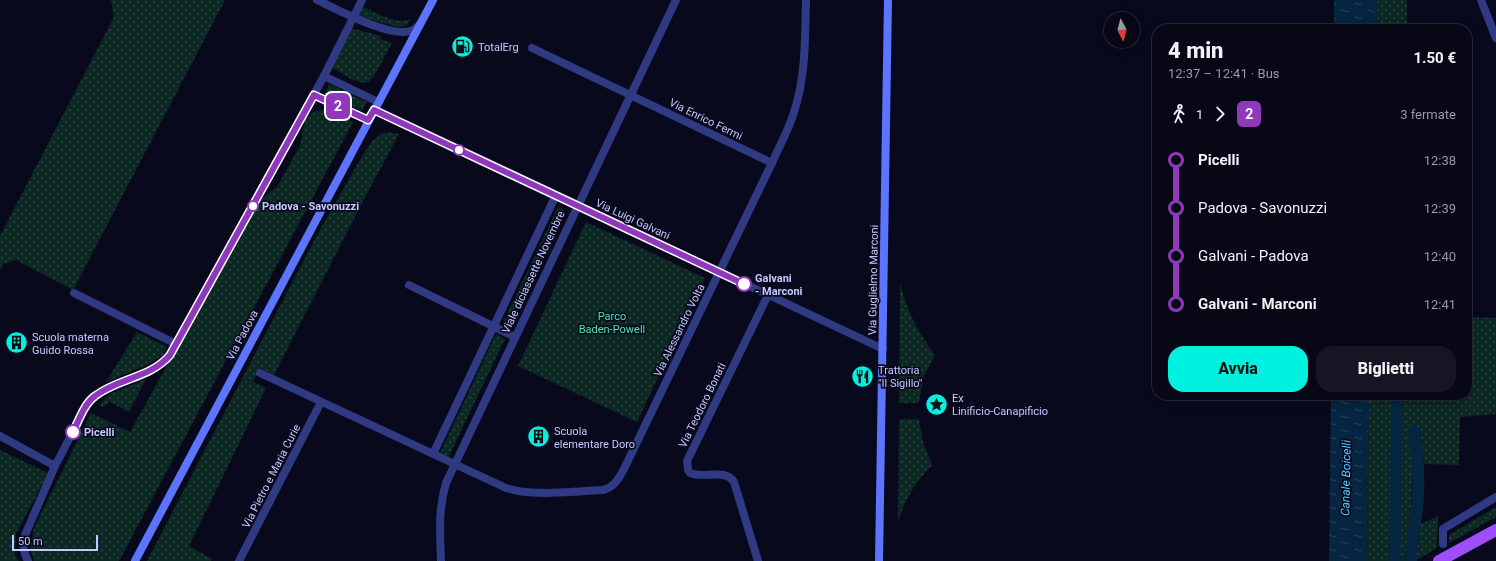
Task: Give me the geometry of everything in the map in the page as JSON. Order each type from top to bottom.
[{"type":"main road","name":"Via Padova","points":[[135,561],[433,0]]},
{"type":"main road","name":"Via Guglielmo Marconi","points":[[879,561],[888,0]]},
{"type":"main road","points":[[1439,561],[1496,530]]},
{"type":"street","points":[[318,0],[352,18],[397,32],[413,30],[420,23]]},
{"type":"street","points":[[28,561],[24,552],[24,535],[55,466],[88,403],[94,396],[111,386],[157,368],[164,363],[170,355],[314,95],[362,0]]},
{"type":"street","name":"Viale diciassette Novembre","points":[[441,561],[439,518],[440,506],[446,483],[577,205],[676,0]]},
{"type":"street","name":"Via Alessandro Volta","points":[[454,464],[516,492],[596,490],[611,488],[617,481],[772,163],[794,113],[804,66],[806,0]]},
{"type":"street","points":[[1482,0],[1496,38]]},
{"type":"street","name":"Via Enrico Fermi","points":[[532,48],[631,94],[772,163]]},
{"type":"street","points":[[324,76],[376,106]]},
{"type":"street","points":[[314,95],[368,120]]},
{"type":"street","name":"Via Luigi Galvani","points":[[376,106],[556,195],[883,349]]},
{"type":"street","name":"Viale diciassette Novembre","points":[[433,454],[556,195]]},
{"type":"street","points":[[409,285],[515,337]]},
{"type":"street","points":[[74,293],[176,344]]},
{"type":"street","name":"Via Teodoro Bonati","points":[[758,561],[734,482],[727,475],[695,475],[690,473],[687,466],[687,461],[768,295]]},
{"type":"street","points":[[260,373],[454,464]]},
{"type":"street","name":"Via Pietro e Maria Curie","points":[[239,561],[321,402]]},
{"type":"street","points":[[0,436],[55,466]]},
{"type":"street","points":[[1443,544],[1443,529],[1496,497]]},
{"type":"green space","points":[[111,0],[225,0],[73,290],[16,260],[3,264],[0,270],[0,236],[114,17]]},
{"type":"green space","points":[[1378,0],[1407,0],[1407,24],[1377,24]]},
{"type":"green space","points":[[363,7],[393,19],[411,19],[407,25],[398,27],[358,16]]},
{"type":"green space","points":[[351,28],[381,36],[380,39],[392,43],[374,76],[370,81],[364,83],[353,80],[331,67]]},
{"type":"green space","points":[[329,84],[367,102],[362,111],[325,93]]},
{"type":"green space","points":[[331,110],[353,122],[119,561],[34,561],[30,549],[34,528],[91,413],[130,432],[258,202],[277,187],[300,146],[305,120],[313,112]]},
{"type":"green space","points":[[389,132],[399,134],[274,375],[260,368],[253,382],[266,388],[189,546],[212,559],[211,561],[147,561],[316,237],[361,158],[373,140],[381,134]]},
{"type":"green space","points":[[558,207],[565,211],[509,329],[502,325]]},
{"type":"green space","name":"Parco Baden-Powell","points":[[586,222],[705,278],[637,422],[518,366]]},
{"type":"green space","points":[[900,282],[913,320],[935,355],[923,378],[919,403],[899,403]]},
{"type":"green space","points":[[1472,317],[1496,318],[1496,414],[1460,417],[1459,465],[1424,464],[1420,429],[1408,431],[1413,466],[1410,523],[1423,523],[1438,516],[1437,548],[1415,561],[1367,561],[1369,400],[1472,400]]},
{"type":"green space","points":[[137,332],[167,347],[163,355],[147,365],[106,382]]},
{"type":"green space","points":[[496,334],[505,339],[448,458],[440,453]]},
{"type":"green space","points":[[146,379],[129,412],[110,402],[103,407],[99,405],[110,394]]},
{"type":"green space","points":[[899,419],[919,419],[923,442],[932,465],[920,478],[912,491],[898,521]]},
{"type":"green space","points":[[0,450],[48,473],[16,534],[15,556],[19,561],[0,561]]},
{"type":"green space","points":[[1496,507],[1496,517],[1449,543],[1449,535]]},
{"type":"water","points":[[1334,0],[1378,0],[1377,24],[1334,24]]},
{"type":"water","name":"Canale Boicelli","points":[[1331,400],[1369,400],[1367,561],[1329,561]]},
{"type":"waterway","points":[[1395,561],[1397,400]]},
{"type":"waterway","points":[[1411,561],[1418,489],[1414,431]]},
{"type":"bus line","name":"2","points":[[73,432],[88,403],[94,396],[111,386],[157,368],[164,363],[170,355],[314,95],[368,120],[374,110],[744,284]]},
{"type":"place","name":"TotalErg","points":[[463,47]]},
{"type":"place","name":"Padova - Savonuzzi","points":[[253,206]]},
{"type":"place","name":"Galvani - Marconi","points":[[744,284]]},
{"type":"place","name":"Scuola materna Guido Rossa","points":[[17,343]]},
{"type":"place","name":"Trattoria \"Il Sigillo\"","points":[[862,376]]},
{"type":"place","name":"Ex Linificio-Canapificio","points":[[936,404]]},
{"type":"place","name":"Picelli","points":[[73,432]]},
{"type":"place","name":"Scuola elementare Doro","points":[[539,437]]}]
